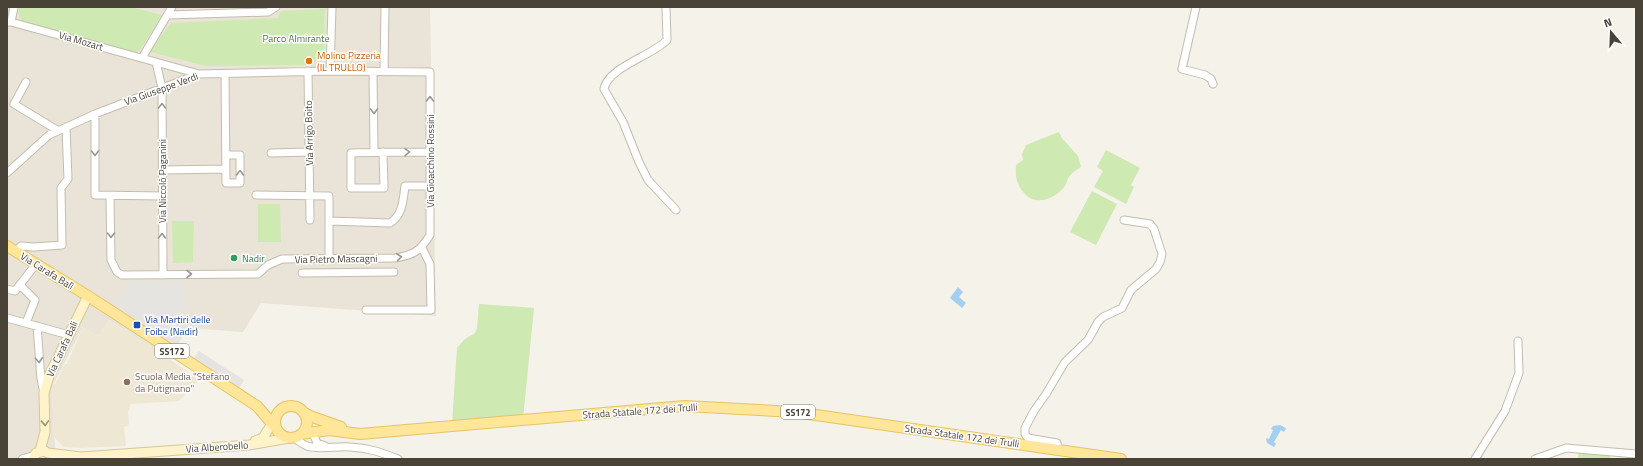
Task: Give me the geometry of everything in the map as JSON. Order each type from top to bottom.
[{"type":"main road","name":"Via Carafa Balì","points":[[11,248],[88,296]]},
{"type":"main road","name":"Via Carafa Bali","points":[[41,456],[46,432],[44,393],[49,376],[88,296]]},
{"type":"main road","name":"SS172","points":[[88,296],[257,406],[274,409],[283,408]]},
{"type":"main road","points":[[257,406],[281,434],[295,437],[304,431],[307,422]]},
{"type":"main road","points":[[244,444],[263,438],[279,411],[283,408],[294,406],[310,416],[360,434]]},
{"type":"main road","name":"Strada Statale 172 dei Trulli","points":[[295,437],[329,430],[360,434],[685,406],[795,412],[1121,459]]},
{"type":"main road","points":[[304,412],[313,433]]},
{"type":"main road","name":"Via Alberobello","points":[[41,456],[81,457],[244,444],[249,445],[295,437]]},
{"type":"main road","points":[[70,459],[81,457]]},
{"type":"street","points":[[9,22],[14,7]]},
{"type":"street","points":[[164,7],[170,10],[268,12],[276,7]]},
{"type":"street","points":[[330,71],[332,7]]},
{"type":"street","points":[[384,72],[385,7]]},
{"type":"street","points":[[666,7],[667,40],[652,52],[623,67],[605,83],[604,89],[623,122],[648,180],[676,210]]},
{"type":"street","points":[[1196,7],[1182,69],[1205,75],[1211,79],[1213,84]]},
{"type":"street","points":[[142,58],[170,10]]},
{"type":"street","name":"Via Mozart","points":[[9,22],[199,74]]},
{"type":"street","name":"Via Niccolò Paganini","points":[[156,62],[162,88],[163,275]]},
{"type":"street","name":"Via Giuseppe Verdi","points":[[7,173],[49,135],[57,130],[199,74],[308,71],[430,72]]},
{"type":"street","name":"Via Arrigo Boito","points":[[308,71],[310,220]]},
{"type":"street","points":[[373,72],[374,152]]},
{"type":"street","name":"Via Gioacchino Rossini","points":[[422,248],[430,235],[430,72]]},
{"type":"street","points":[[225,74],[226,183],[240,183],[240,155],[226,154]]},
{"type":"street","points":[[26,82],[14,104],[57,130]]},
{"type":"street","points":[[95,114],[95,195],[162,196]]},
{"type":"street","points":[[11,248],[21,246],[34,247],[62,244],[61,188],[68,179],[66,127]]},
{"type":"street","points":[[271,153],[309,152]]},
{"type":"street","points":[[383,152],[384,188],[351,188],[351,153],[374,152],[383,152],[430,152]]},
{"type":"street","points":[[162,170],[226,169]]},
{"type":"street","points":[[329,222],[390,223],[397,219],[405,186],[430,186]]},
{"type":"street","points":[[256,195],[329,196],[329,258]]},
{"type":"street","name":"Via Pietro Mascagni","points":[[110,196],[111,260],[117,272],[122,275],[258,274],[268,265],[282,259],[395,258],[410,255],[422,248]]},
{"type":"street","points":[[1058,450],[1058,443],[1028,438],[1025,434],[1025,428],[1034,411],[1065,362],[1088,340],[1098,322],[1103,317],[1122,308],[1131,290],[1156,269],[1160,262],[1162,254],[1154,229],[1150,224],[1124,220]]},
{"type":"street","points":[[366,310],[431,310],[430,264],[422,248]]},
{"type":"street","points":[[370,258],[370,272]]},
{"type":"street","points":[[7,289],[15,291],[36,264]]},
{"type":"street","points":[[302,273],[394,272]]},
{"type":"street","points":[[20,285],[35,300],[26,323]]},
{"type":"street","points":[[7,318],[69,335]]},
{"type":"street","points":[[37,326],[41,379],[44,393]]},
{"type":"street","points":[[1475,459],[1505,411],[1518,373],[1518,342]]},
{"type":"street","points":[[313,433],[317,443],[325,446]]},
{"type":"street","points":[[295,437],[306,446],[316,448],[325,446],[349,447],[374,450],[398,459]]},
{"type":"street","points":[[1535,459],[1566,448],[1636,454]]},
{"type":"street","points":[[23,459],[41,456]]},
{"type":"shaded area","points":[[7,7],[430,7],[436,316],[261,303],[243,332],[189,328],[168,358],[109,320],[98,336],[83,327],[53,385],[52,399],[54,437],[57,459],[7,459]]},
{"type":"shaded area","points":[[184,281],[186,328],[173,342],[116,305],[130,282]]},
{"type":"shaded area","name":"Scuola Media \"Stefano da Putignano\"","points":[[108,320],[168,358],[199,380],[179,401],[131,404],[128,412],[129,423],[128,426],[124,427],[126,446],[80,448],[64,447],[54,437],[52,399],[53,385],[55,384],[65,364],[67,364],[83,327],[98,336]]},
{"type":"shaded area","points":[[199,351],[244,380],[239,388],[194,358]]},
{"type":"green space","points":[[20,7],[130,7],[162,15],[142,47],[135,52],[23,23],[18,13]]},
{"type":"green space","name":"Parco Almirante","points":[[325,9],[324,50],[318,60],[308,65],[206,66],[151,52],[151,49],[171,23],[278,18],[280,12],[282,11]]},
{"type":"green space","points":[[1059,132],[1061,137],[1078,156],[1081,167],[1068,178],[1062,190],[1053,197],[1042,200],[1032,199],[1024,193],[1019,186],[1016,178],[1016,165],[1023,160],[1022,154],[1026,145]]},
{"type":"green space","points":[[1106,150],[1140,168],[1131,185],[1134,187],[1126,204],[1094,187],[1103,171],[1097,167]]},
{"type":"green space","points":[[1092,191],[1117,204],[1096,245],[1070,232]]},
{"type":"green space","points":[[258,204],[280,204],[281,242],[258,242]]},
{"type":"green space","points":[[172,221],[194,221],[193,262],[173,263]]},
{"type":"green space","points":[[479,304],[534,308],[523,419],[452,424],[457,348],[465,339],[475,333],[477,328]]},
{"type":"green space","points":[[1579,447],[1611,450],[1610,459],[1578,459]]},
{"type":"water","points":[[958,287],[963,292],[959,297],[966,303],[962,308],[950,298]]},
{"type":"water","points":[[1280,425],[1286,428],[1284,432],[1281,430],[1274,442],[1276,444],[1274,447],[1267,443],[1266,438],[1269,439],[1273,426]]},
{"type":"place","name":"Molino Pizzeria (IL TRULLO)","points":[[309,61]]},
{"type":"place","name":"Nadir","points":[[234,258]]},
{"type":"place","name":"Via Martiri delle Foibe (Nadir)","points":[[137,325]]},
{"type":"place","name":"Scuola Media \"Stefano da Putignano\"","points":[[127,382]]}]
